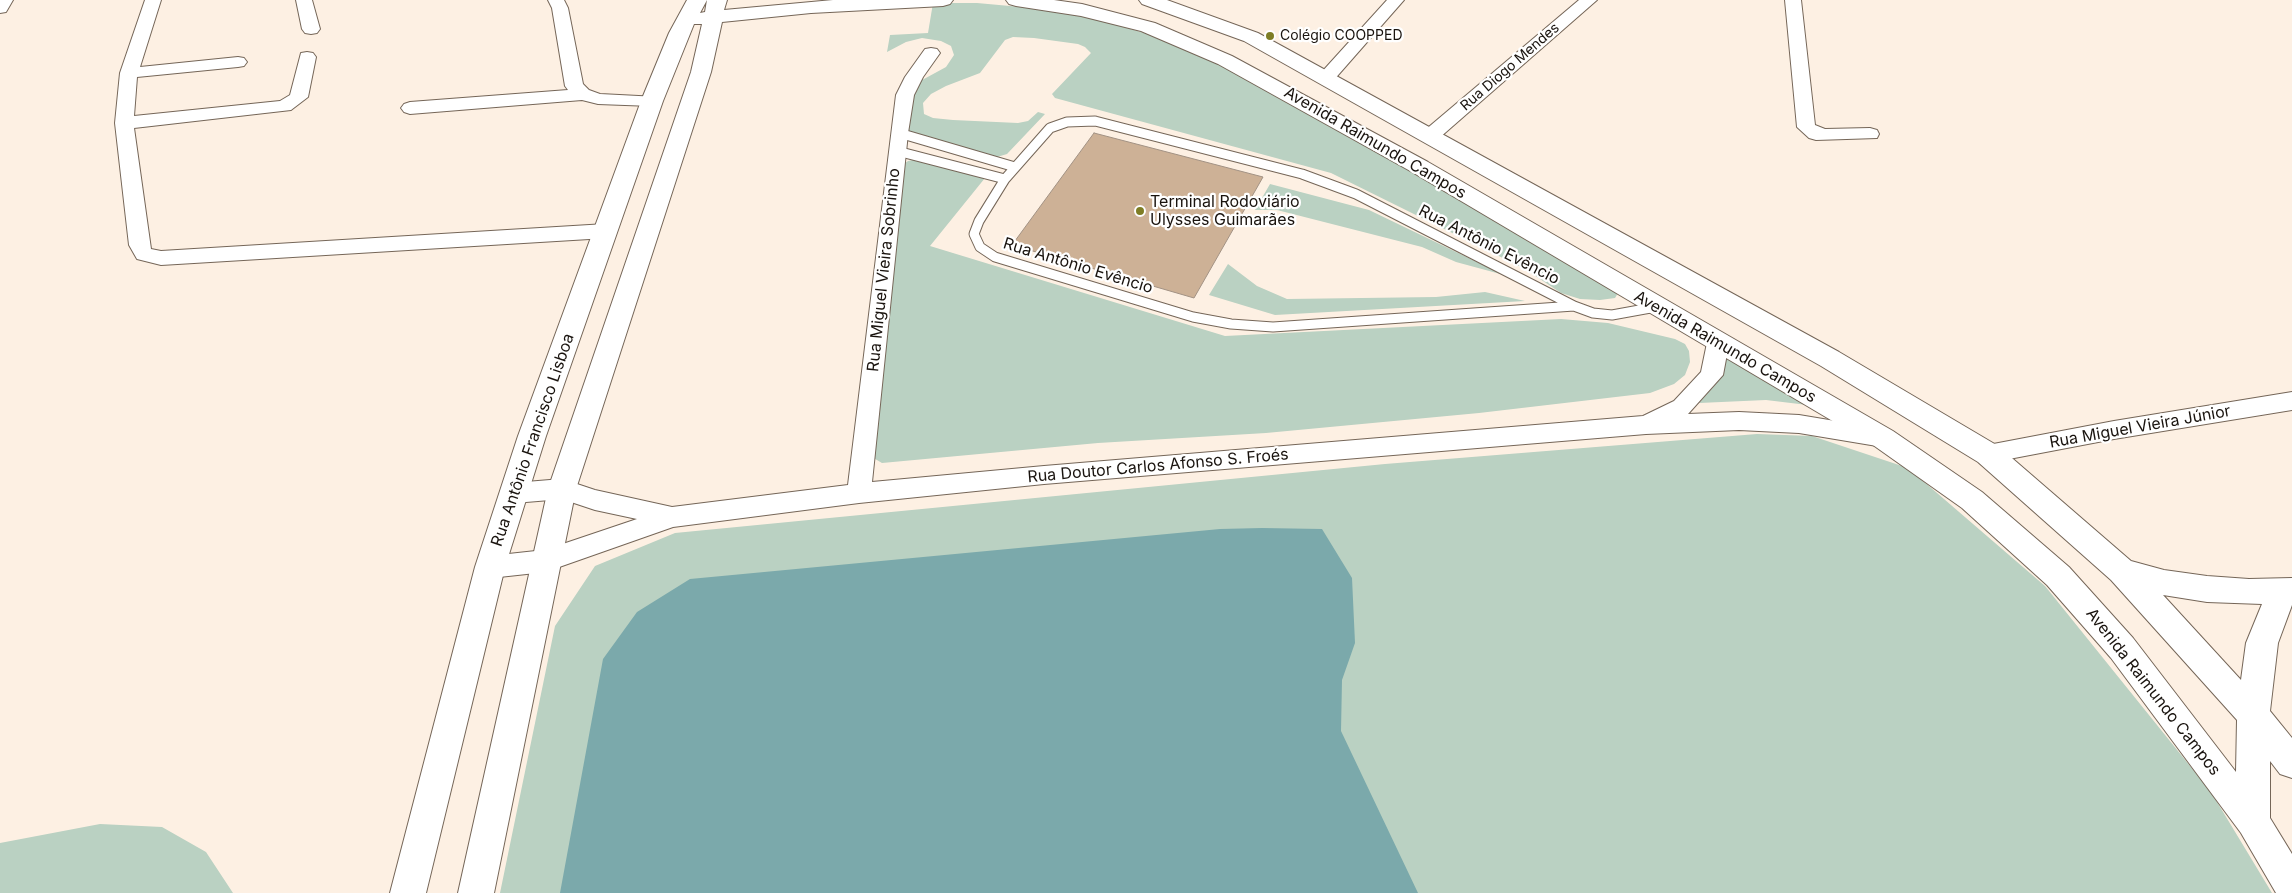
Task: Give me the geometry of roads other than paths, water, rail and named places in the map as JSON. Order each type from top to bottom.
[{"type":"street","points":[[0,8],[5,0]]},
{"type":"street","points":[[153,0],[129,73],[124,123],[139,245],[144,254],[161,258],[606,231]]},
{"type":"street","points":[[304,0],[311,29]]},
{"type":"street","points":[[556,0],[560,8],[574,86],[583,94]]},
{"type":"street","points":[[476,893],[513,727],[545,561],[562,489],[701,72],[703,10],[811,7],[934,0]]},
{"type":"street","name":"Avenida Raimundo Campos","points":[[1016,0],[1082,10],[1148,27],[1224,60],[1420,167],[1716,342],[1883,438],[1972,500],[2058,576],[2122,648],[2253,820],[2292,887]]},
{"type":"street","name":"Avenida Raimundo Campos","points":[[1149,0],[1250,37],[1326,78],[1830,359],[1988,454],[2122,571],[2253,715],[2292,763]]},
{"type":"street","points":[[1326,78],[1396,0]]},
{"type":"street","name":"Rua Diogo Mendes","points":[[1431,135],[1589,0]]},
{"type":"street","points":[[1793,0],[1806,127],[1816,134],[1825,135],[1870,134]]},
{"type":"street","name":"Rua Antônio Francisco Lisboa","points":[[408,893],[490,567],[532,436],[652,101],[703,10]]},
{"type":"street","name":"Rua Miguel Vieira Sobrinho","points":[[859,493],[898,142],[906,95],[914,77],[930,53]]},
{"type":"street","points":[[124,123],[285,106],[299,97],[306,57]]},
{"type":"street","points":[[129,73],[238,62]]},
{"type":"street","points":[[410,108],[583,94],[598,99],[652,101]]},
{"type":"street","points":[[1646,425],[1682,407],[1712,375],[1716,342],[1746,313]]},
{"type":"street","name":"Rua Miguel Vieira Júnior","points":[[1988,454],[2114,430],[2292,401]]},
{"type":"street","name":"Rua Doutor Carlos Afonso S. Froés","points":[[672,517],[859,493],[1646,425],[1739,421],[1799,424],[1883,438]]},
{"type":"street","points":[[514,493],[562,489],[595,500],[672,517]]},
{"type":"street","points":[[490,567],[545,561],[672,517]]},
{"type":"street","points":[[2122,571],[2164,583],[2199,588],[2249,592],[2287,591],[2262,643],[2253,715],[2253,820]]},
{"type":"lane","name":"Rua Antônio Evêncio","points":[[1574,306],[1272,328],[1231,324],[1193,317],[995,257],[980,247],[974,234],[979,221],[1005,180],[1050,128],[1067,122],[1096,121],[1302,174],[1356,194],[1574,306],[1593,313],[1612,315],[1656,306]]},
{"type":"lane","points":[[898,142],[1015,167]]},
{"type":"lane","points":[[898,142],[1005,180]]},
{"type":"water","points":[[1220,529],[1322,529],[1352,578],[1355,643],[1342,680],[1341,731],[1418,893],[560,893],[603,659],[637,612],[690,579]]},
{"type":"place","name":"Colégio COOPPED","points":[[1270,36]]},
{"type":"place","name":"Terminal Rodoviário Ulysses Guimarães","points":[[1140,211]]}]
